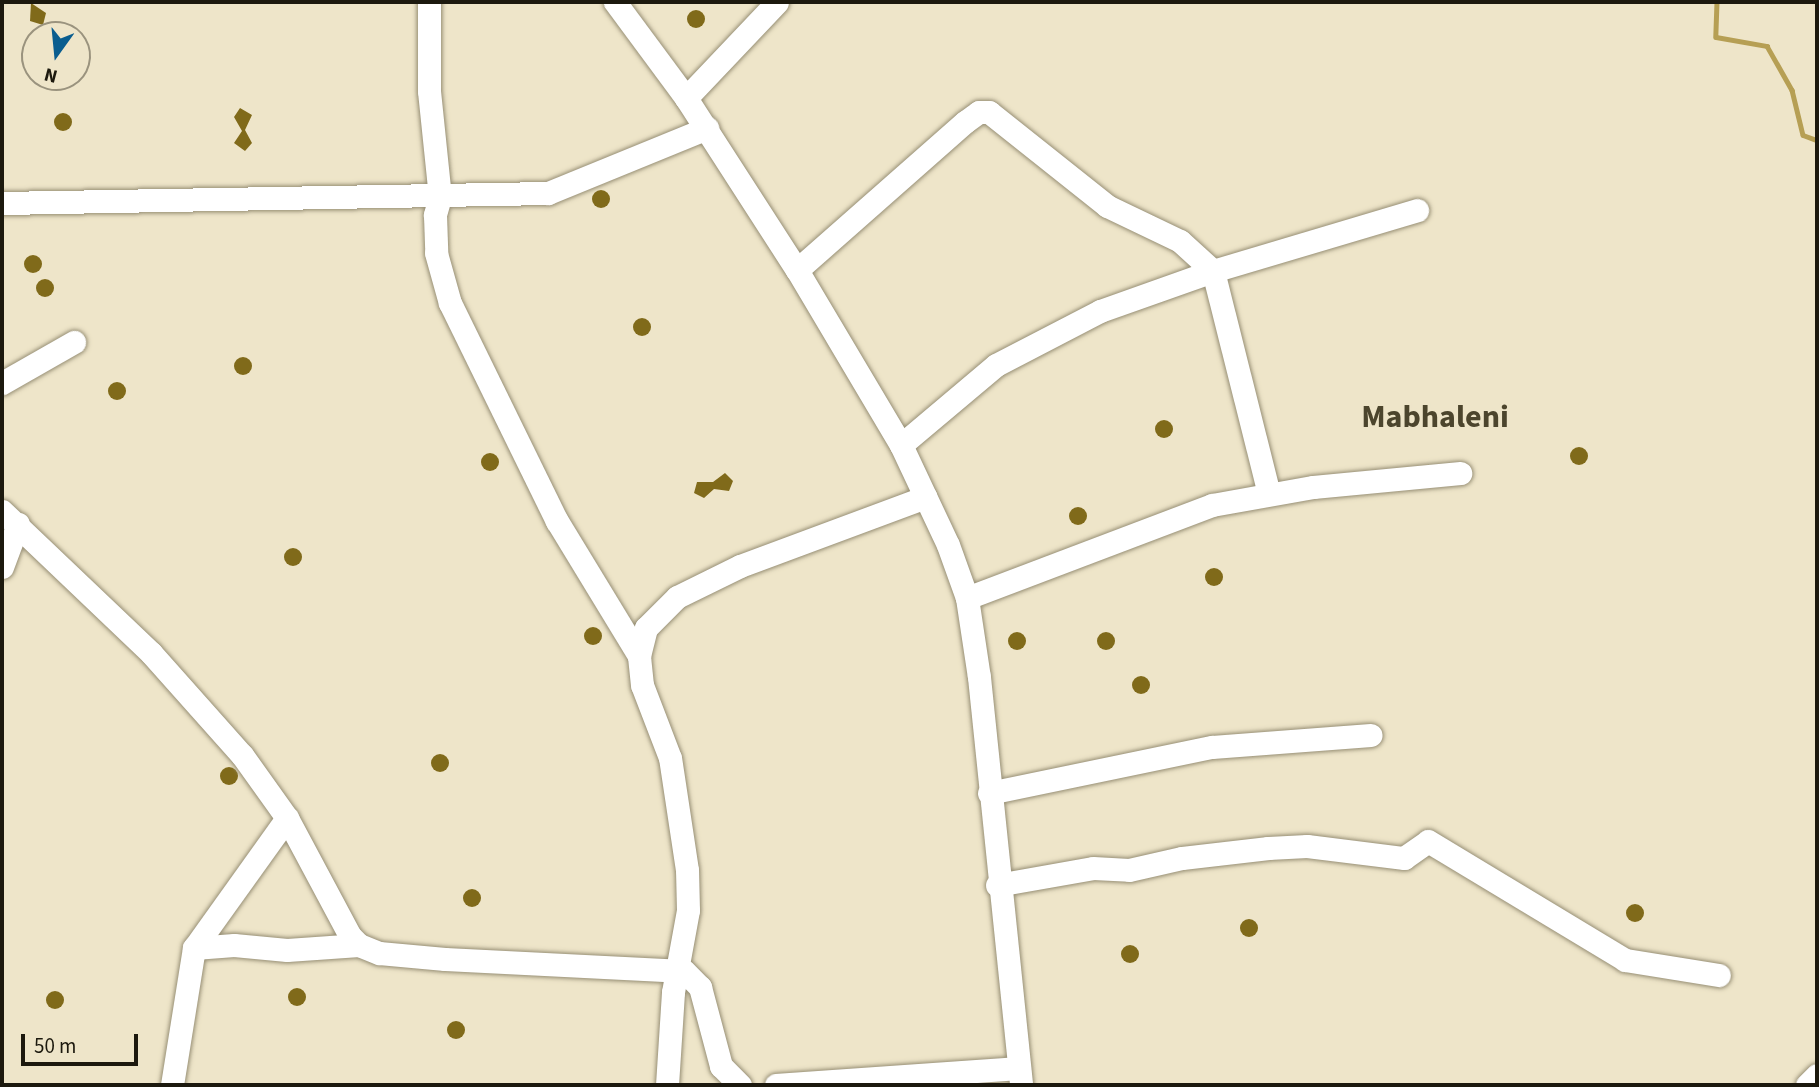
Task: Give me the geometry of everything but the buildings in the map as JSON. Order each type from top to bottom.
[{"type":"street","points":[[429,2],[430,112],[440,197],[435,215],[436,253],[450,303],[557,521],[639,656]]},
{"type":"street","points":[[615,2],[687,98],[797,270],[901,445],[926,497],[967,598],[979,677],[997,885],[1019,1076],[776,1085]]},
{"type":"street","points":[[687,98],[776,2]]},
{"type":"street","points":[[797,270],[965,122],[979,112],[989,112],[1097,199],[1180,241],[1213,271],[1269,494]]},
{"type":"street","points":[[2,203],[440,197],[565,190],[645,151],[706,128]]},
{"type":"street","points":[[901,445],[996,366],[1100,311],[1213,271],[1417,210]]},
{"type":"street","points":[[2,383],[74,342]]},
{"type":"street","points":[[967,598],[1212,505],[1269,494],[1460,473]]},
{"type":"street","points":[[667,1085],[678,970],[688,910],[685,858],[670,758],[642,685],[639,656],[646,628],[677,597],[740,566],[926,497]]},
{"type":"street","points":[[2,567],[10,518]]},
{"type":"street","points":[[10,518],[151,653],[242,755],[287,818],[350,936],[359,945],[379,953],[444,959],[678,970],[690,975],[700,987],[718,1058],[740,1085]]},
{"type":"street","points":[[989,793],[1212,747],[1371,735]]},
{"type":"street","points":[[172,1085],[194,948],[287,818]]},
{"type":"street","points":[[997,885],[1093,868],[1129,870],[1182,858],[1268,848],[1307,846],[1404,858],[1428,841],[1625,961],[1719,975]]},
{"type":"street","points":[[194,948],[234,945],[287,950],[359,945]]},
{"type":"street","points":[[1807,1085],[1817,1075]]},
{"type":"waterway","points":[[1717,2],[1716,37],[1767,46],[1792,90],[1803,135],[1817,140]]},
{"type":"district","name":"Mabhaleni","points":[[1435,417]]}]
